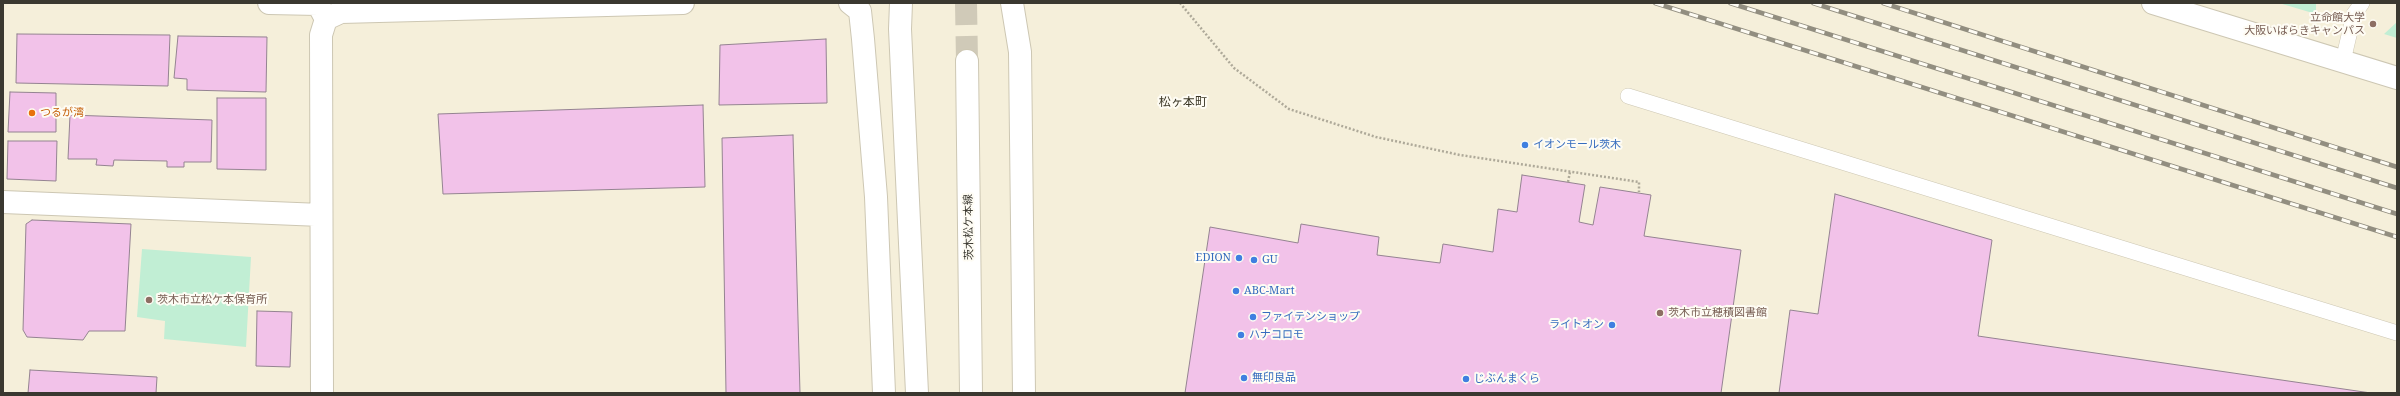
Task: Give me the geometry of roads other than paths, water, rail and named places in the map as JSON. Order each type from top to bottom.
[{"type":"street","points":[[270,3],[318,4],[326,19],[321,35],[320,215],[322,393]]},
{"type":"street","points":[[326,19],[341,12],[683,3]]},
{"type":"street","points":[[850,3],[860,11],[864,47],[876,196],[884,393]]},
{"type":"street","points":[[901,3],[900,29],[917,393]]},
{"type":"street","points":[[1012,3],[1020,52],[1024,393]]},
{"type":"street","points":[[2153,3],[2397,78]]},
{"type":"street","name":"茨木松ケ本線","points":[[967,61],[971,393]]},
{"type":"street","points":[[3,202],[320,215]]},
{"type":"lane","points":[[2343,61],[2354,14],[2362,3]]},
{"type":"lane","points":[[1628,96],[2397,333]]},
{"type":"tunnel","points":[[966,3],[967,61]]},
{"type":"railway","points":[[1655,3],[2397,237]]},
{"type":"railway","points":[[1730,3],[2397,214]]},
{"type":"railway","points":[[1813,3],[2397,188]]},
{"type":"railway","points":[[1883,3],[2397,167]]},
{"type":"place","name":"立命館大学 大阪いばらきキャンパス","points":[[2373,24]]},
{"type":"place","name":"つるが湾","points":[[32,113]]},
{"type":"place","name":"イオンモール茨木","points":[[1525,145]]},
{"type":"place","name":"EDION","points":[[1239,258]]},
{"type":"place","name":"GU","points":[[1254,260]]},
{"type":"place","name":"ABC-Mart","points":[[1236,291]]},
{"type":"place","name":"茨木市立松ケ本保育所","points":[[149,300]]},
{"type":"place","name":"茨木市立穂積図書館","points":[[1660,313]]},
{"type":"place","name":"ファイテンショップ","points":[[1253,317]]},
{"type":"place","name":"ライトオン","points":[[1612,325]]},
{"type":"place","name":"ハナコロモ","points":[[1241,335]]},
{"type":"place","name":"無印良品","points":[[1244,378]]},
{"type":"place","name":"じぶんまくら","points":[[1466,379]]},
{"type":"district","name":"松ヶ本町","points":[[1183,103]]}]
